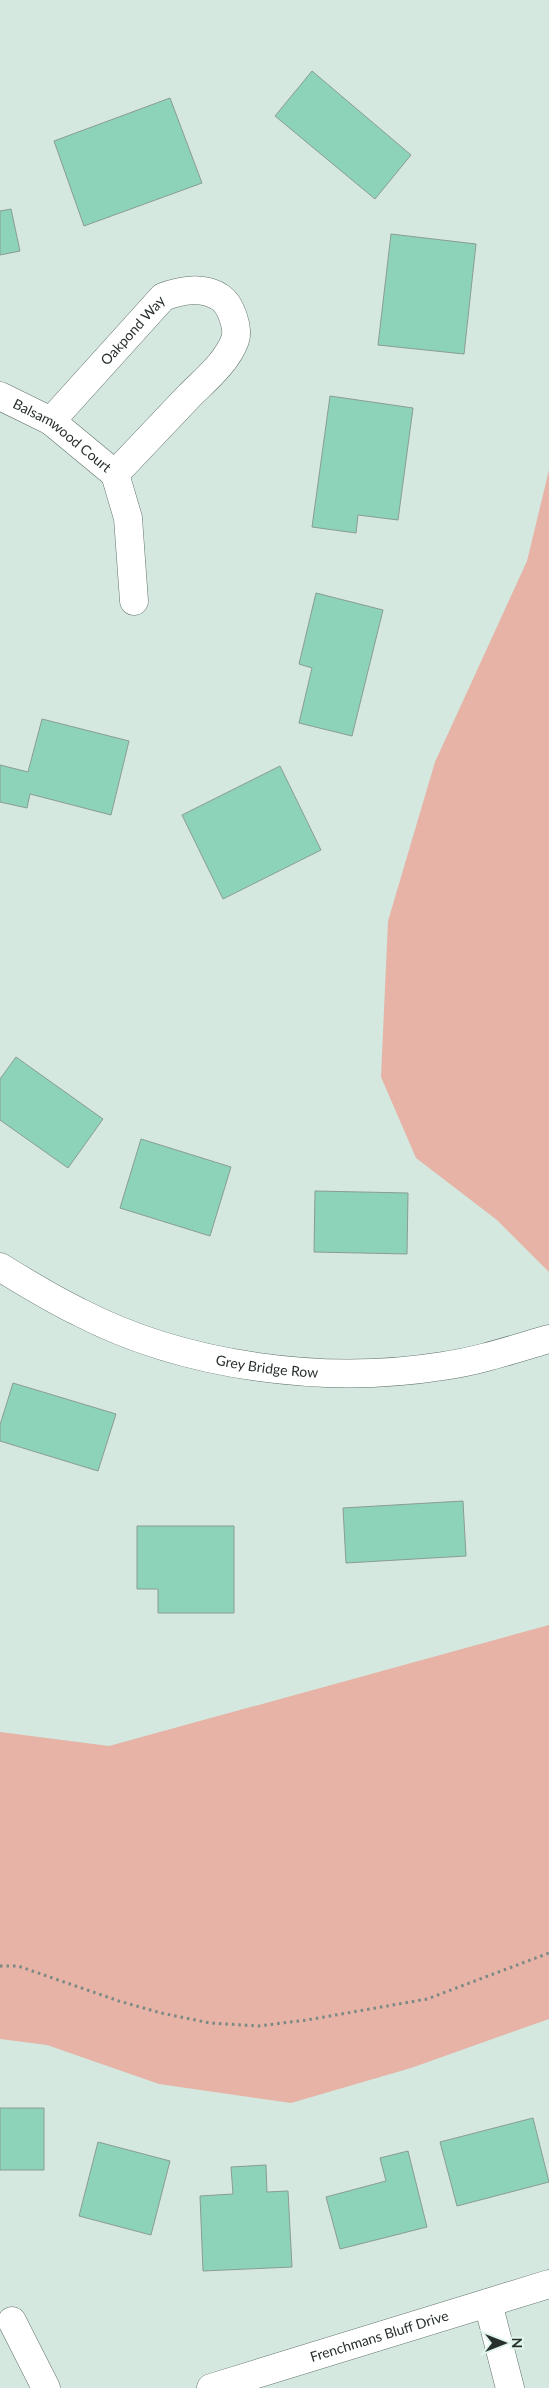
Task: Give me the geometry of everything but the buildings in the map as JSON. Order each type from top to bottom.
[{"type":"street","name":"Oakpond Way","points":[[51,421],[163,297],[179,291],[195,291],[209,292],[223,299],[234,320],[235,339],[220,364],[115,474]]},
{"type":"street","name":"Balsamwood Court","points":[[0,396],[51,421],[115,474],[128,518],[134,600]]},
{"type":"street","name":"Grey Bridge Row","points":[[0,1267],[80,1313],[122,1332],[194,1354],[243,1364],[345,1374],[394,1372],[444,1366],[549,1339]]},
{"type":"street","name":"Frenchmans Bluff Drive","points":[[211,2388],[549,2284]]},
{"type":"street","points":[[488,2303],[510,2388]]},
{"type":"street","points":[[12,2322],[46,2388]]},
{"type":"path","points":[[0,1966],[18,1966],[119,2001],[161,2013],[210,2023],[258,2026],[307,2020],[427,1999],[549,1953]]},
{"type":"shaded area","points":[[549,470],[549,1272],[497,1220],[416,1158],[381,1077],[388,921],[435,762],[527,561]]},
{"type":"shaded area","points":[[549,1625],[549,2019],[411,2068],[291,2103],[159,2084],[47,2045],[0,2039],[0,1732],[109,1746]]}]
